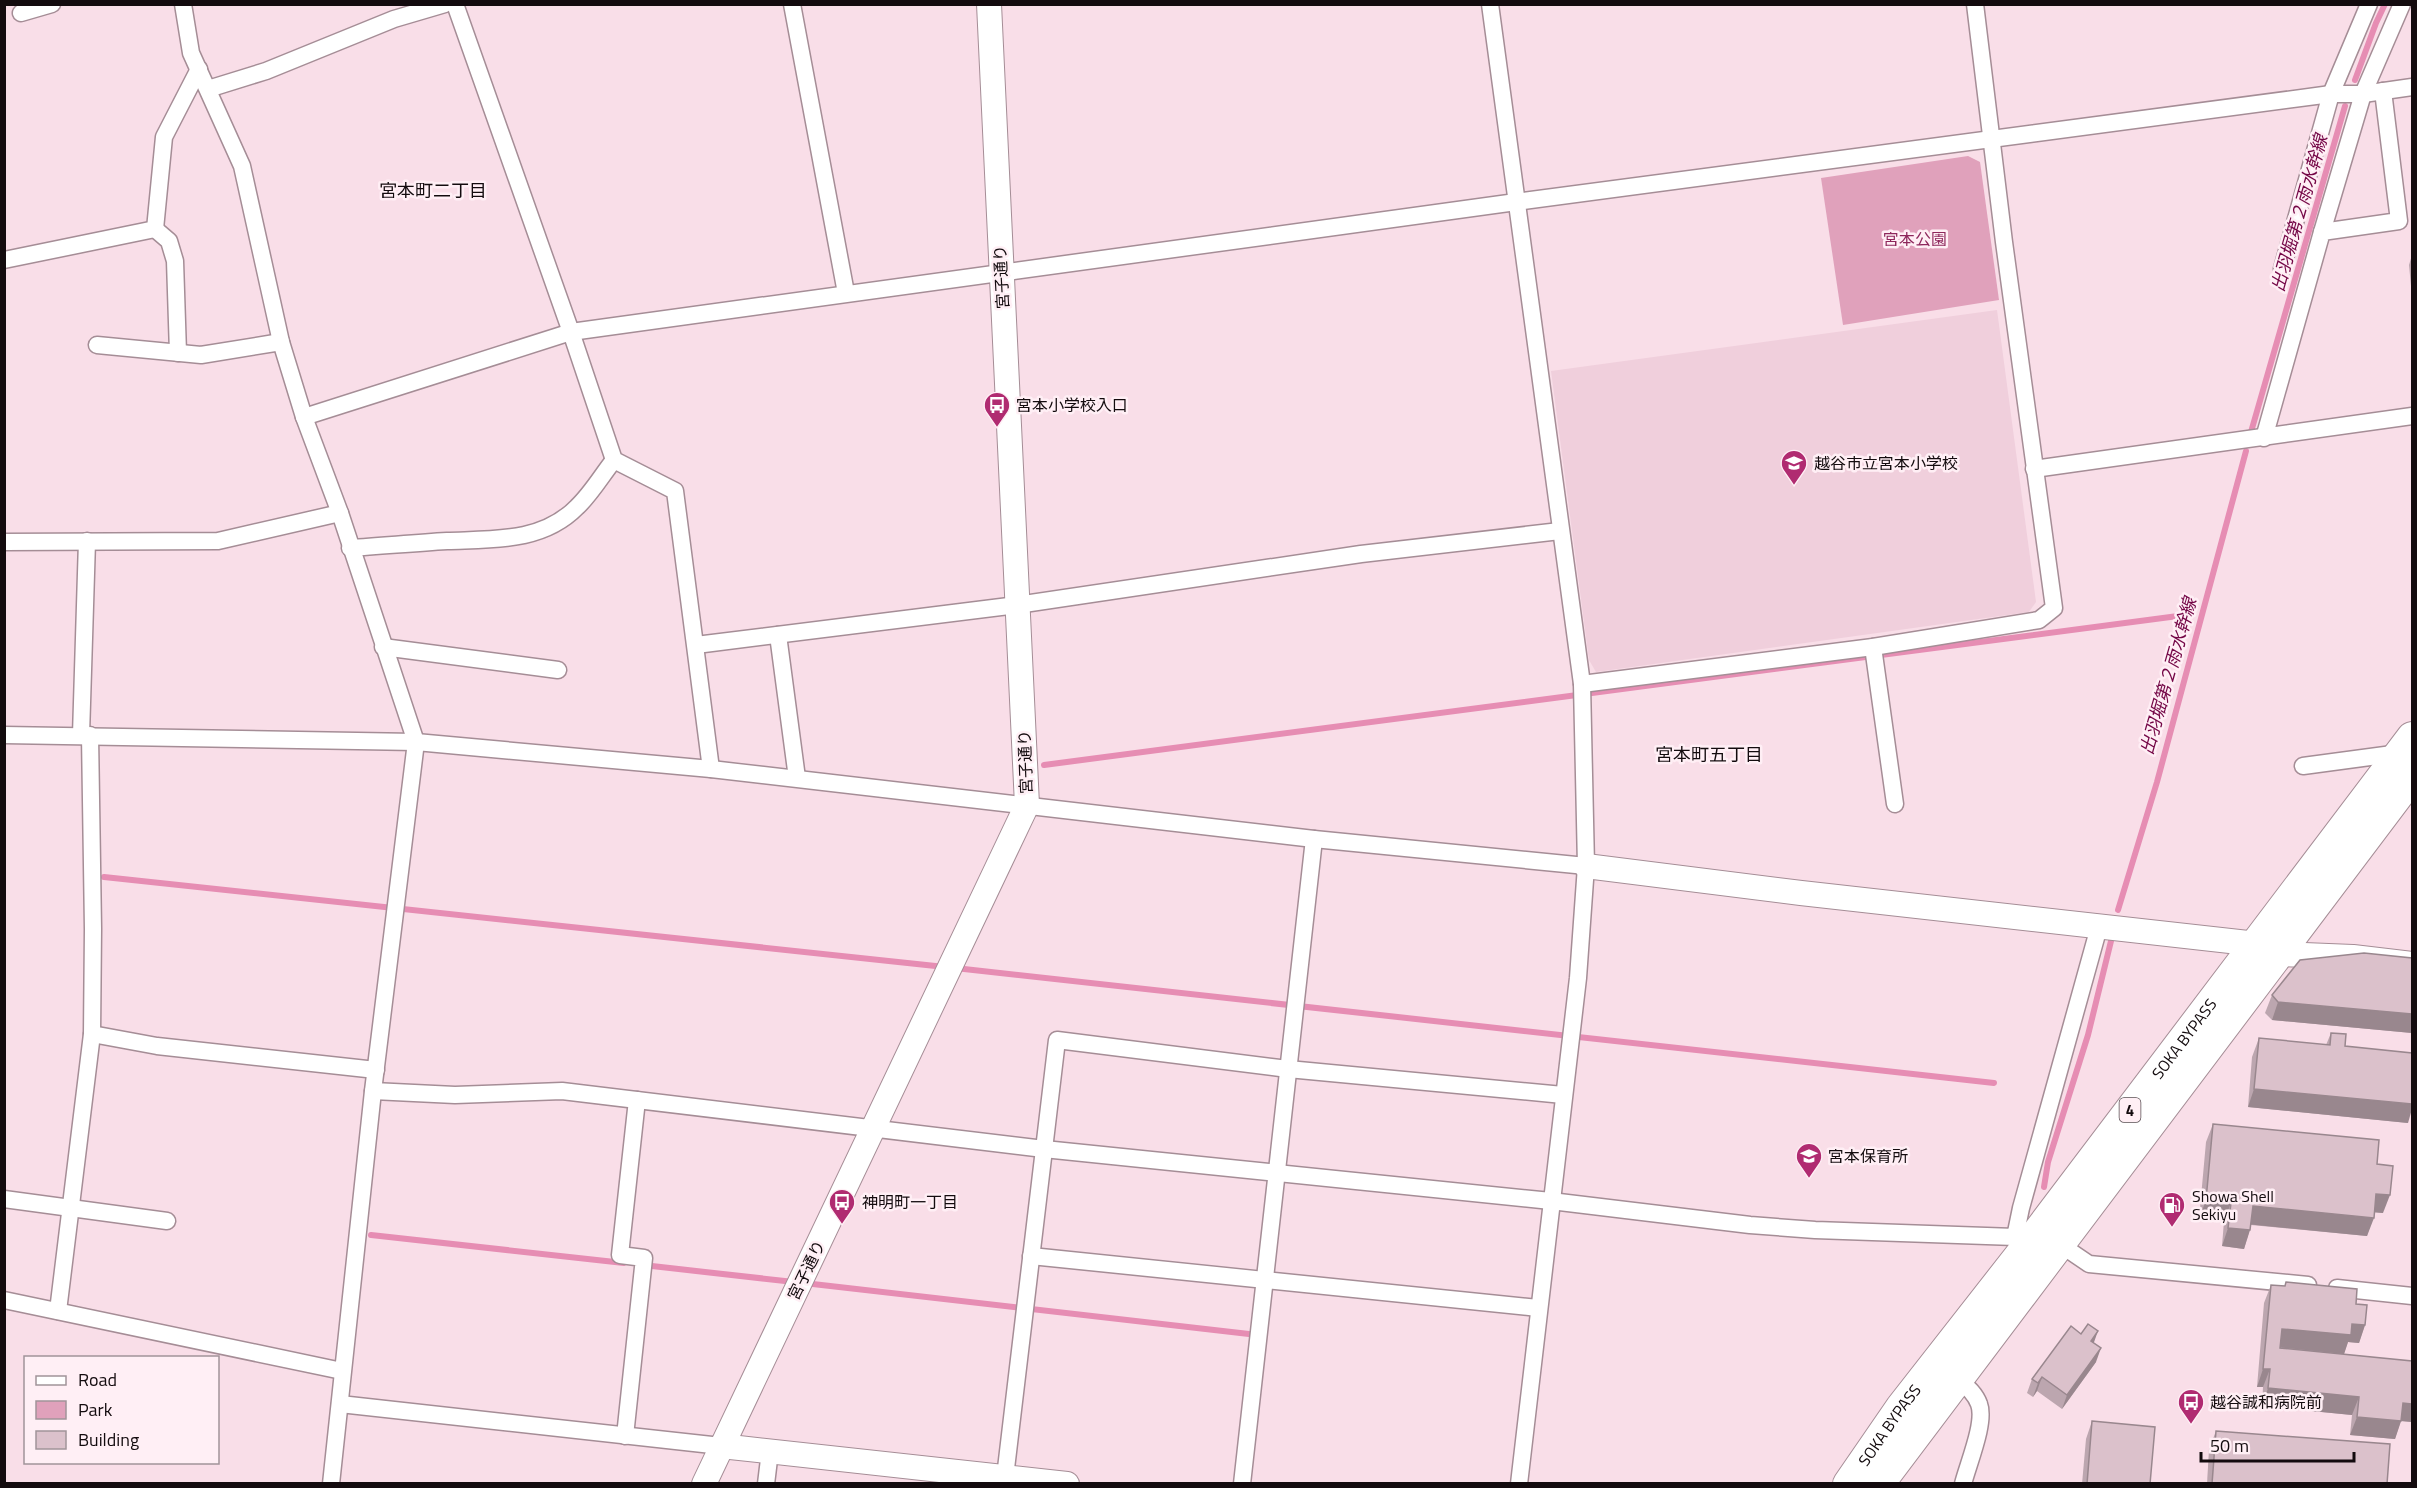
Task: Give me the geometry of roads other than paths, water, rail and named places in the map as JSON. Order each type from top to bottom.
[{"type":"highway","name":"SOKA BYPASS","points":[[1879,1484],[2061,1245],[2267,949],[2408,755]]},
{"type":"highway","name":"SOKA BYPASS","points":[[1848,1484],[2021,1241],[2267,949]]},
{"type":"street","points":[[21,13],[52,4]]},
{"type":"street","points":[[183,4],[191,53],[242,166],[281,342],[304,417],[340,513],[416,742],[373,1091],[332,1484]]},
{"type":"street","points":[[208,89],[266,70],[357,32],[426,7],[445,4]]},
{"type":"street","points":[[455,4],[572,332],[614,460],[675,491],[711,769]]},
{"type":"street","points":[[792,4],[846,293]]},
{"type":"street","name":"宮子通り","points":[[704,1484],[1027,805],[989,4]]},
{"type":"street","points":[[1490,4],[1582,684],[1586,866],[1578,978],[1519,1484]]},
{"type":"street","points":[[1582,684],[1874,647],[2039,620],[2054,608],[1974,4]]},
{"type":"street","points":[[2282,269],[2331,94],[2369,4]]},
{"type":"street","points":[[2264,438],[2363,94],[2402,4]]},
{"type":"street","points":[[155,229],[164,137],[199,69]]},
{"type":"street","points":[[304,417],[572,332],[1516,202],[2331,94],[2363,94],[2412,87]]},
{"type":"street","points":[[2322,232],[2399,221],[2383,91]]},
{"type":"street","points":[[4,260],[155,229]]},
{"type":"street","points":[[155,229],[169,241],[175,261],[178,353]]},
{"type":"street","points":[[97,345],[201,355],[281,342]]},
{"type":"street","points":[[2034,469],[2412,416]]},
{"type":"street","points":[[350,548],[449,541],[486,542],[518,537],[545,527],[577,508],[614,460]]},
{"type":"street","points":[[4,542],[218,541],[340,513]]},
{"type":"street","points":[[696,645],[1017,605],[1361,554],[1560,531]]},
{"type":"street","points":[[58,1311],[92,1034],[93,929],[85,735],[87,541]]},
{"type":"street","points":[[778,635],[797,778]]},
{"type":"street","points":[[383,647],[558,670]]},
{"type":"street","points":[[1874,647],[1895,804]]},
{"type":"street","points":[[4,735],[416,742],[711,769],[1314,839],[1586,866],[2267,949],[2412,964]]},
{"type":"street","points":[[2303,766],[2408,755]]},
{"type":"street","points":[[1242,1484],[1314,839]]},
{"type":"street","points":[[373,1091],[455,1095],[562,1091],[1044,1149],[1815,1230],[2021,1241],[2021,1208],[2100,927]]},
{"type":"street","points":[[92,1034],[157,1046],[376,1070]]},
{"type":"street","points":[[1005,1477],[1057,1041],[1288,1069],[1563,1095]]},
{"type":"street","points":[[625,1436],[644,1258],[620,1255],[638,1100]]},
{"type":"street","points":[[4,1199],[167,1221]]},
{"type":"street","points":[[2061,1245],[2089,1264],[2412,1296]]},
{"type":"street","points":[[1031,1256],[1538,1308]]},
{"type":"street","points":[[4,1300],[342,1371]]},
{"type":"street","points":[[1958,1378],[1973,1392],[1980,1406],[1980,1422],[1963,1484]]},
{"type":"street","points":[[340,1404],[1067,1484]]},
{"type":"street","points":[[766,1484],[770,1451]]},
{"type":"waterway","name":"出羽堀第２雨水幹線","points":[[2355,80],[2385,4]]},
{"type":"waterway","name":"出羽堀第２雨水幹線","points":[[2251,432],[2345,106]]},
{"type":"waterway","name":"出羽堀第２雨水幹線","points":[[2118,910],[2157,782],[2246,451]]},
{"type":"waterway","points":[[1044,765],[2178,616]]},
{"type":"waterway","points":[[104,877],[945,967]]},
{"type":"waterway","name":"出羽堀第２雨水幹線","points":[[2044,1187],[2048,1162],[2088,1035],[2111,941]]},
{"type":"waterway","points":[[955,968],[1994,1083]]},
{"type":"waterway","points":[[371,1235],[624,1263]]},
{"type":"waterway","points":[[643,1265],[794,1282]]},
{"type":"waterway","points":[[804,1283],[1249,1334]]},
{"type":"place","name":"宮本小学校入口","points":[[997,428]]},
{"type":"place","name":"越谷市立宮本小学校","points":[[1794,486]]},
{"type":"place","name":"宮本保育所","points":[[1809,1179]]},
{"type":"place","name":"神明町一丁目","points":[[842,1225]]},
{"type":"place","name":"Showa Shell Sekiyu","points":[[2172,1228]]},
{"type":"place","name":"越谷誠和病院前","points":[[2191,1425]]},
{"type":"district","name":"宮本町二丁目","points":[[433,190]]},
{"type":"district","name":"宮本町五丁目","points":[[1709,754]]},
{"type":"park label","name":"宮本公園","points":[[1915,239]]}]
